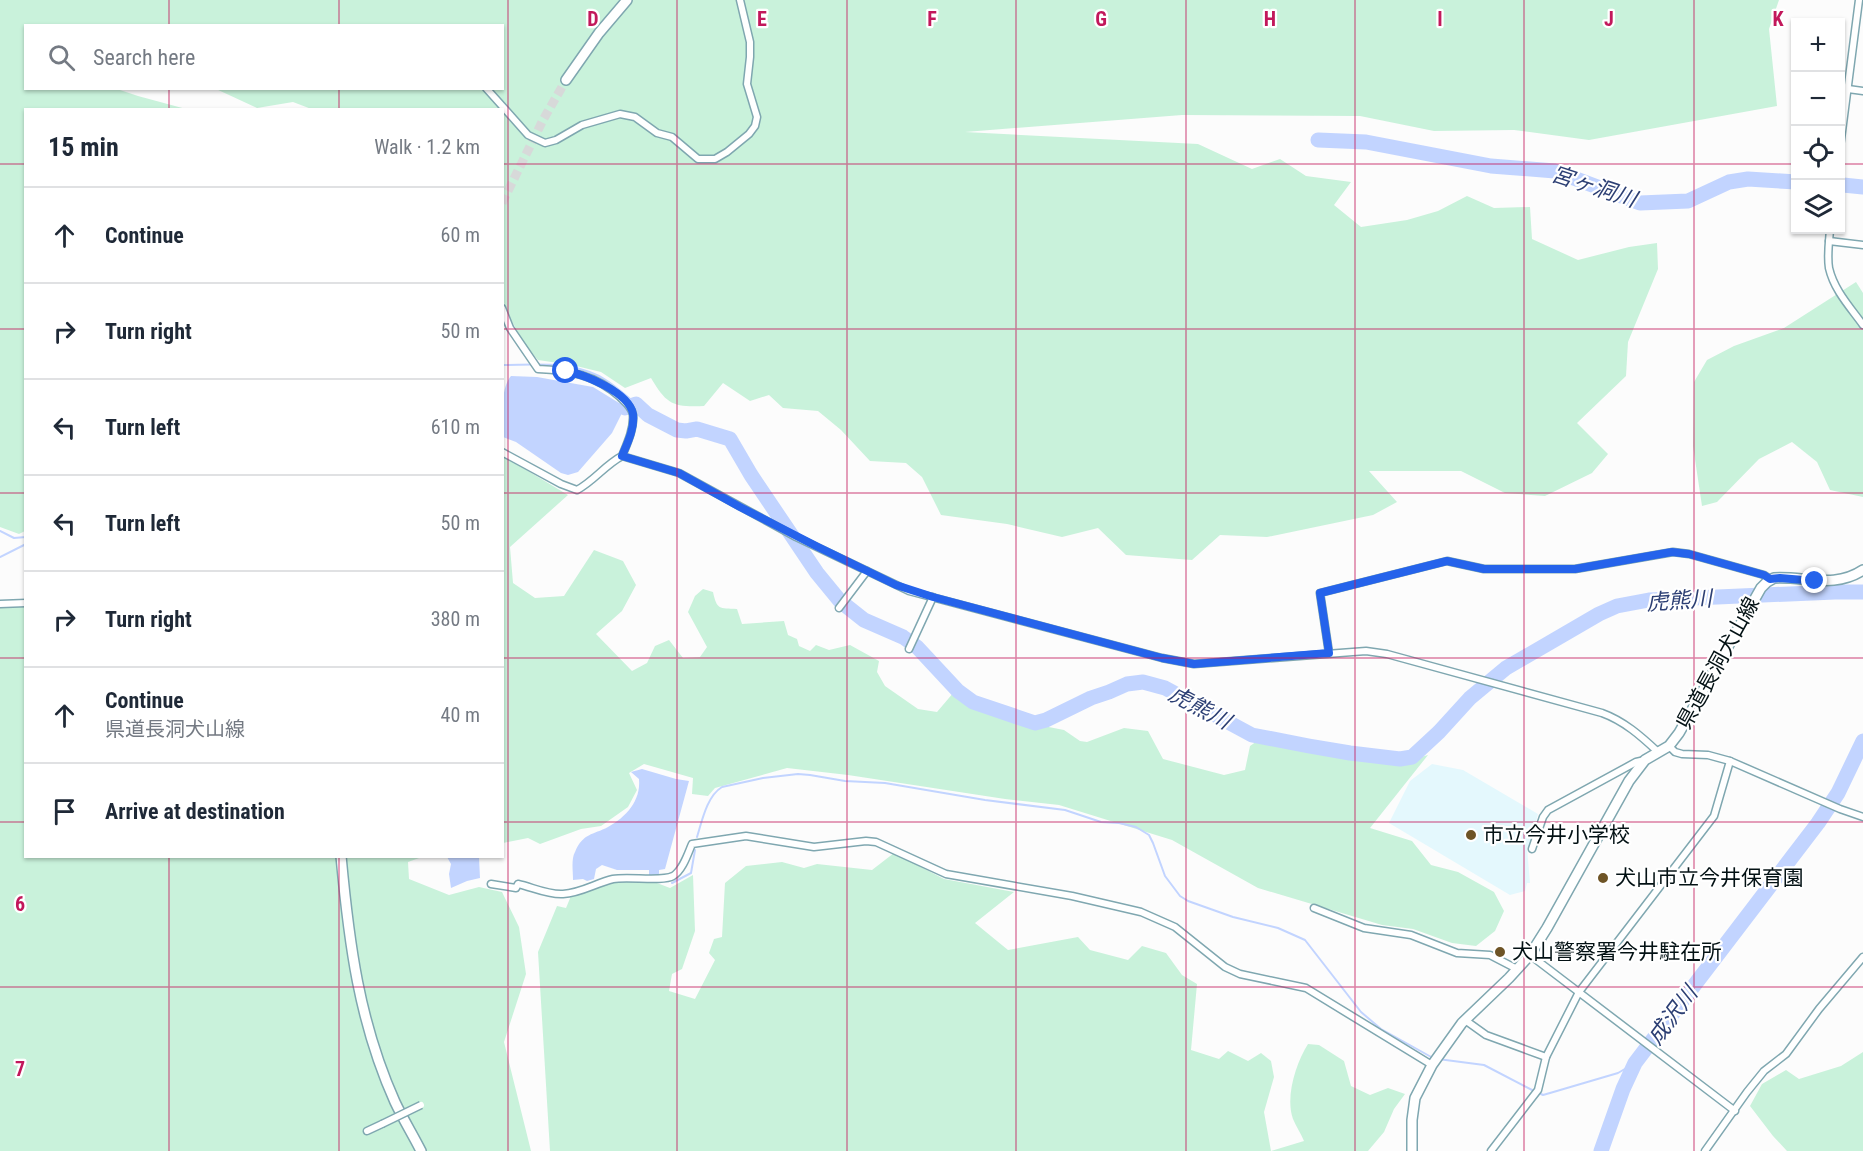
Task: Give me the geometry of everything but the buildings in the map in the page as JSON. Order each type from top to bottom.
[{"type":"main road","points":[[566,80],[599,33],[627,0]]},
{"type":"main road","name":"県道長洞犬山線","points":[[1412,1151],[1415,1098],[1438,1055],[1466,1020],[1530,955],[1629,781],[1645,760],[1669,746],[1679,733],[1758,591],[1770,579],[1835,581],[1863,570]]},
{"type":"main road","points":[[341,858],[348,931],[359,995],[385,1077],[396,1104],[421,1151]]},
{"type":"street","points":[[504,108],[528,135],[545,143],[556,140],[582,125],[621,114],[635,117],[657,133],[672,137],[698,159],[715,159],[749,134],[755,126],[757,117],[747,84],[750,42],[740,0]]},
{"type":"street","points":[[1843,126],[1859,0]]},
{"type":"street","points":[[1848,89],[1863,91]]},
{"type":"street","points":[[488,90],[504,108]]},
{"type":"street","points":[[1830,234],[1829,268],[1846,303],[1863,325]]},
{"type":"street","points":[[1829,241],[1863,245]]},
{"type":"street","points":[[504,313],[510,328],[538,369],[584,375],[603,384],[632,411],[632,425],[622,456],[577,490],[561,484],[504,453]]},
{"type":"street","points":[[622,456],[679,473],[796,537],[909,591],[1162,658],[1194,664],[1366,651],[1387,654],[1613,717],[1637,732],[1658,752]]},
{"type":"street","points":[[1329,653],[1320,593],[1447,561],[1484,569],[1575,569],[1672,552],[1689,554],[1764,575],[1770,579]]},
{"type":"street","points":[[839,608],[867,572]]},
{"type":"street","points":[[909,649],[933,597]]},
{"type":"street","points":[[0,604],[24,603]]},
{"type":"street","points":[[1669,746],[1675,752],[1682,754],[1708,755],[1730,762],[1822,802],[1863,817]]},
{"type":"street","points":[[1532,849],[1543,817],[1548,810],[1636,762],[1645,760]]},
{"type":"street","points":[[1491,1151],[1538,1090],[1546,1057],[1579,992],[1714,816],[1730,762]]},
{"type":"street","points":[[491,884],[516,888],[518,884],[529,886],[534,890],[562,894],[613,879],[671,877],[680,869],[692,843],[746,836],[814,847],[866,841],[876,842],[946,874],[1072,896],[1141,912],[1175,927],[1224,968],[1240,974],[1306,988],[1432,1065]]},
{"type":"street","points":[[1314,908],[1364,928],[1411,935],[1456,953],[1490,955],[1517,969]]},
{"type":"street","points":[[1530,955],[1735,1111]]},
{"type":"street","points":[[1706,1151],[1764,1071],[1786,1054],[1819,1009],[1863,957]]},
{"type":"street","points":[[1466,1020],[1486,1035],[1546,1057]]},
{"type":"street","points":[[367,1131],[420,1105]]},
{"type":"shaded area","name":"市立今井小学校","points":[[1432,764],[1463,770],[1538,814],[1530,846],[1527,848],[1530,883],[1527,883],[1525,891],[1510,895],[1389,823],[1410,781]]},
{"type":"green space","points":[[0,0],[1779,0],[1769,29],[1777,106],[1589,140],[1514,130],[1434,131],[1360,116],[1182,115],[965,132],[1198,144],[1252,169],[1280,159],[1306,176],[1351,182],[1334,205],[1361,227],[1407,220],[1438,211],[1467,196],[1494,208],[1530,207],[1532,239],[1578,260],[1629,247],[1657,243],[1658,269],[1628,342],[1626,376],[1577,423],[1608,454],[1592,473],[1545,496],[1505,493],[1461,471],[1369,471],[1397,502],[1373,515],[1267,537],[1220,535],[1192,560],[1126,555],[1098,528],[1062,537],[1007,524],[941,515],[922,477],[906,463],[870,461],[841,430],[818,411],[783,408],[769,395],[750,401],[723,383],[704,406],[678,405],[662,394],[651,378],[625,388],[601,372],[538,360],[524,344],[504,302],[504,108],[309,108],[293,102],[257,108],[218,90],[504,90],[504,24],[24,24],[24,90],[120,90],[182,108],[24,108],[24,532],[19,534],[0,527]]},
{"type":"green space","points":[[1856,282],[1863,293],[1863,497],[1830,490],[1817,462],[1792,442],[1759,459],[1717,502],[1702,506],[1693,446],[1694,382],[1707,360],[1734,346],[1784,328]]},
{"type":"green space","points":[[504,457],[568,495],[510,547],[513,583],[535,598],[564,596],[594,550],[623,561],[636,585],[622,611],[596,634],[632,671],[647,663],[655,646],[669,640],[683,658],[700,657],[707,647],[688,612],[695,596],[703,589],[713,592],[720,607],[737,609],[742,624],[784,621],[788,635],[797,639],[799,646],[810,651],[816,645],[829,650],[850,645],[879,661],[877,672],[885,686],[918,709],[937,712],[954,692],[969,703],[1023,722],[1064,730],[1080,741],[1087,742],[1124,728],[1148,731],[1163,759],[1224,775],[1245,770],[1250,746],[1260,739],[1336,753],[1404,762],[1428,755],[1370,828],[1412,841],[1431,865],[1458,872],[1494,892],[1504,911],[1495,931],[1476,946],[1452,943],[1413,929],[1382,925],[1258,888],[1172,840],[1059,805],[787,768],[715,788],[708,796],[692,794],[693,778],[644,764],[629,773],[637,790],[628,807],[601,826],[581,829],[540,844],[528,838],[504,843]]},
{"type":"green space","points":[[24,606],[24,858],[419,858],[408,862],[409,879],[449,895],[479,887],[502,892],[519,927],[526,974],[504,1042],[531,1151],[0,1151],[0,607]]},
{"type":"green space","points":[[894,853],[944,879],[1014,892],[975,923],[1008,950],[1078,937],[1090,950],[1128,960],[1142,946],[1166,953],[1182,975],[1197,984],[1191,1050],[1219,1059],[1228,1051],[1248,1061],[1261,1053],[1271,1061],[1274,1077],[1264,1112],[1271,1151],[550,1151],[538,952],[557,906],[566,908],[571,896],[612,883],[649,880],[670,888],[693,875],[695,931],[682,969],[672,974],[669,991],[695,999],[715,960],[709,953],[714,939],[722,937],[725,883],[746,866],[782,862],[804,868],[817,864],[872,870]]},
{"type":"green space","points":[[1308,1044],[1319,1045],[1344,1061],[1351,1086],[1370,1095],[1388,1088],[1405,1094],[1394,1109],[1384,1132],[1368,1151],[1271,1151],[1304,1141],[1293,1119],[1290,1101],[1296,1070]]},
{"type":"green space","points":[[1863,1052],[1863,1151],[1787,1151],[1750,1106],[1762,1084],[1786,1070],[1799,1079],[1841,1066]]},
{"type":"water","points":[[511,376],[537,377],[593,387],[624,406],[626,411],[623,411],[612,433],[578,472],[568,475],[561,473],[516,442],[504,437],[504,392]]},
{"type":"water","points":[[642,769],[689,781],[665,869],[659,870],[659,876],[649,875],[649,870],[617,870],[602,865],[596,869],[594,879],[573,880],[573,858],[581,841],[608,827],[631,808],[638,794],[639,779],[631,772]]},
{"type":"water","points":[[448,858],[479,858],[480,878],[451,888],[449,874],[451,864]]},
{"type":"waterway","name":"宮ヶ洞川","points":[[1318,140],[1366,142],[1491,166],[1555,171],[1640,203],[1688,201],[1729,182],[1748,179],[1791,182]]},
{"type":"waterway","name":"宮ヶ洞川","points":[[1845,185],[1863,187]]},
{"type":"waterway","points":[[504,365],[552,365],[588,371],[609,382],[636,404]]},
{"type":"waterway","name":"虎熊川","points":[[625,408],[636,404],[648,415],[677,430],[697,429],[730,439],[751,475],[817,573],[840,601],[864,620],[903,637],[917,647],[958,691],[973,702],[1035,723],[1127,684],[1143,682],[1165,688],[1252,735],[1350,753],[1400,759],[1412,757],[1470,698],[1506,668],[1617,606],[1649,600],[1863,592]]},
{"type":"waterway","points":[[0,531],[14,538],[24,537]]},
{"type":"waterway","points":[[0,557],[24,545]]},
{"type":"waterway","name":"成沢川","points":[[1601,1151],[1623,1089],[1635,1063],[1818,823],[1838,793],[1863,741]]},
{"type":"waterway","points":[[697,837],[712,796],[722,787],[763,778],[798,774],[845,781],[885,783],[985,800],[1065,810],[1101,822],[1136,827],[1149,835],[1165,876],[1180,896],[1233,917],[1278,928],[1305,940],[1361,1012],[1381,1029],[1433,1058]]},
{"type":"waterway","points":[[672,883],[691,873],[695,850]]},
{"type":"waterway","points":[[1438,1059],[1484,1065],[1534,1091]]},
{"type":"waterway","points":[[1539,1093],[1543,1095],[1618,1073],[1635,1063]]},
{"type":"tunnel","points":[[504,199],[543,120],[566,80]]},
{"type":"place","name":"市立今井小学校","points":[[1471,835]]},
{"type":"place","name":"犬山市立今井保育園","points":[[1603,878]]},
{"type":"place","name":"犬山警察署今井駐在所","points":[[1500,952]]},
{"type":"route","points":[[566,371],[584,375],[603,384],[615,392],[632,411],[632,425],[622,456],[679,473],[796,537],[896,585],[909,591],[1093,640],[1194,664],[1329,653],[1320,593],[1447,561],[1484,569],[1575,569],[1672,552],[1689,554],[1764,575],[1770,579],[1815,581]]}]
